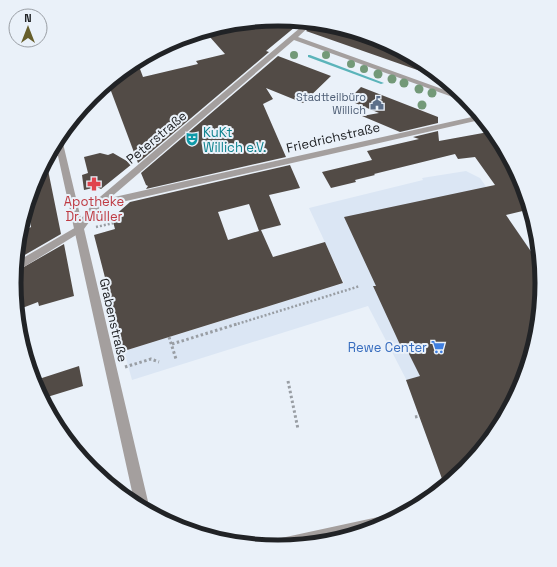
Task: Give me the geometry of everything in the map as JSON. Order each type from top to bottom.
[{"type":"street","name":"Peterstraße","points":[[22,263],[78,230],[97,204],[305,28]]},
{"type":"street","points":[[293,37],[456,97]]},
{"type":"street","name":"Friedrichstraße","points":[[97,204],[476,118]]},
{"type":"street","name":"Grabenstraße","points":[[60,146],[78,230],[141,502]]},
{"type":"street","points":[[56,153],[62,152]]},
{"type":"street","points":[[308,539],[354,529]]},
{"type":"path","points":[[172,344],[360,286]]},
{"type":"path","points":[[169,337],[176,359]]},
{"type":"path","points":[[110,371],[151,359],[159,362]]},
{"type":"path","points":[[288,381],[298,429]]},
{"type":"path","points":[[415,417],[420,416]]},
{"type":"shaded area","points":[[466,171],[480,178],[534,255],[536,284],[534,317],[527,350],[516,382],[493,427],[461,466],[443,481],[406,379],[368,306],[132,380],[124,351],[344,283],[309,208],[423,180],[422,178]]},
{"type":"building","points":[[278,26],[295,27],[266,51],[269,52],[138,163],[110,89],[139,67],[143,77],[198,64],[196,61],[225,54],[209,36],[245,28]]},
{"type":"building","points":[[310,28],[312,28],[361,40],[407,60],[426,72],[426,73],[306,31]]},
{"type":"building","points":[[278,56],[331,76],[303,103],[266,88],[273,99],[263,104],[286,157],[146,189],[148,186],[146,185],[141,173]]},
{"type":"building","points":[[361,87],[438,117],[438,123],[400,132],[362,116],[379,113],[348,100]]},
{"type":"building","points":[[438,131],[439,141],[487,132],[504,158],[516,185],[525,210],[506,215],[534,256],[536,284],[534,317],[527,350],[516,382],[493,427],[461,466],[443,481],[406,380],[420,376],[406,348],[402,349],[373,286],[376,286],[344,217],[495,185],[475,157],[458,159],[455,154],[374,174],[375,175],[355,180],[356,182],[331,188],[322,172],[372,160],[367,151],[419,139],[413,137]]},
{"type":"building","points":[[100,153],[108,155],[113,153],[132,164],[101,189],[97,187],[84,190],[82,175],[88,173],[84,157]]},
{"type":"building","points":[[290,165],[300,188],[269,195],[281,225],[261,230],[273,257],[325,242],[343,283],[124,351],[94,235],[115,229],[112,218],[130,202]],"holes":[[[249,204],[259,231],[228,240],[218,212]]]},
{"type":"building","points":[[48,170],[61,234],[23,256],[27,229],[31,227],[30,217]]},
{"type":"building","points":[[64,244],[74,296],[39,306],[38,302],[22,308],[22,268]]},
{"type":"building","points":[[79,366],[83,386],[48,397],[43,386],[42,378]]},
{"type":"waterway","points":[[309,56],[382,83]]},
{"type":"place","name":"Stadtteilbüro Willich","points":[[377,103]]},
{"type":"place","name":"KuKt Willich e.V.","points":[[192,139]]},
{"type":"place","name":"Apotheke Dr. Müller","points":[[94,184]]},
{"type":"place","name":"Rewe Center","points":[[438,347]]}]
